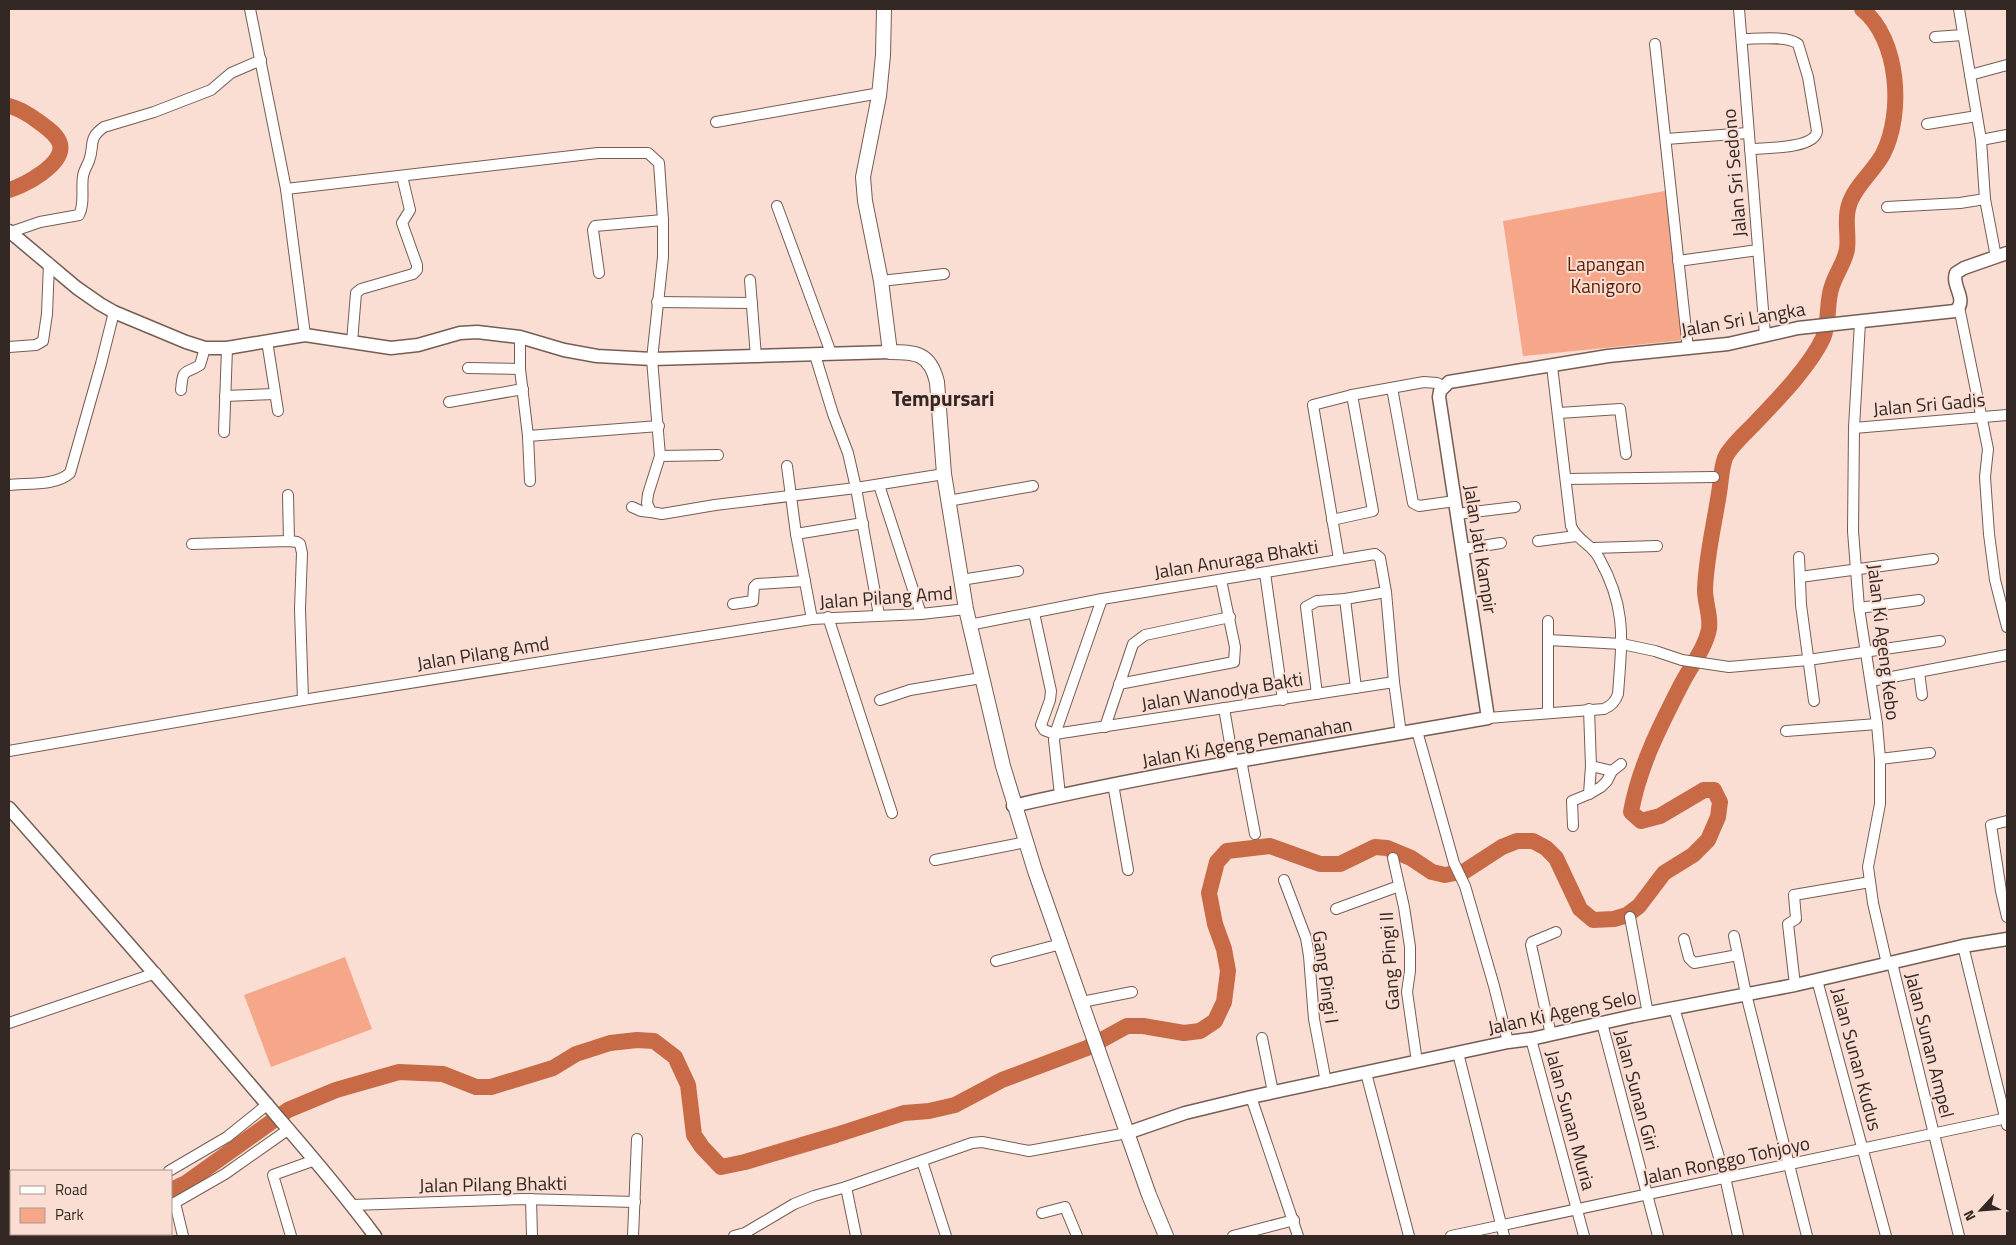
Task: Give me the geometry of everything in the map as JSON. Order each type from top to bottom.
[{"type":"main road","points":[[884,9],[880,93],[863,176],[865,201],[881,281],[890,352],[918,354],[927,360],[933,368],[936,382],[944,474],[966,609],[981,678],[1014,806],[1127,1133],[1166,1236]]},
{"type":"street","points":[[250,9],[286,190],[305,335]]},
{"type":"street","name":"Jalan Sri Sedono","points":[[1739,9],[1765,335]]},
{"type":"street","points":[[1959,9],[1981,140],[1986,200],[2001,255],[1964,268],[1956,273],[1954,282],[1960,296],[1959,307],[1988,450],[1985,477],[1989,534],[1995,580],[2007,627]]},
{"type":"street","points":[[1935,37],[1963,35]]},
{"type":"street","points":[[1742,39],[1784,39],[1798,44],[1808,78],[1817,131],[1814,138],[1806,143],[1750,150]]},
{"type":"street","points":[[1655,44],[1688,349]]},
{"type":"street","points":[[10,232],[40,222],[78,215],[82,209],[83,174],[90,159],[93,136],[104,127],[154,112],[211,90],[231,73],[261,60]]},
{"type":"street","points":[[1970,75],[2007,65]]},
{"type":"street","points":[[716,122],[880,93]]},
{"type":"street","points":[[1928,124],[1977,116]]},
{"type":"street","points":[[1666,139],[1748,133]]},
{"type":"street","points":[[1981,140],[2007,135]]},
{"type":"street","points":[[286,190],[598,154],[643,152],[652,155],[658,163],[663,220],[663,257],[652,359],[660,456],[648,494],[647,503],[651,512]]},
{"type":"street","points":[[352,342],[356,293],[361,289],[413,274],[418,270],[402,223],[410,210],[402,176]]},
{"type":"street","points":[[1887,207],[1986,200]]},
{"type":"street","points":[[777,206],[831,353]]},
{"type":"street","points":[[599,272],[593,230],[595,226],[663,220]]},
{"type":"street","points":[[10,232],[81,291],[114,312],[205,348],[227,348],[305,335],[391,348],[418,345],[460,334],[477,332],[520,337],[582,354],[652,359],[890,352]]},
{"type":"street","points":[[1678,261],[1758,250]]},
{"type":"street","points":[[9,347],[36,345],[44,341],[48,314],[49,263]]},
{"type":"street","points":[[881,281],[944,274]]},
{"type":"street","points":[[750,280],[756,357]]},
{"type":"street","points":[[657,302],[752,302]]},
{"type":"street","name":"Jalan Sri Langka","points":[[1443,386],[1454,380],[1626,354],[1728,344],[1813,326],[1949,312],[1959,307]]},
{"type":"street","points":[[9,485],[64,478],[70,473],[114,312]]},
{"type":"street","name":"Jalan Ki Ageng Kebo","points":[[1860,322],[1854,428],[1853,531],[1859,608],[1877,724],[1880,759],[1880,804],[1869,856],[1870,882],[1878,928],[1889,964]]},
{"type":"street","points":[[520,337],[520,369],[528,436],[530,481]]},
{"type":"street","points":[[267,341],[278,411]]},
{"type":"street","points":[[181,390],[184,374],[189,369],[200,365],[205,348]]},
{"type":"street","points":[[224,432],[227,348]]},
{"type":"street","points":[[815,355],[833,414],[848,453],[879,615]]},
{"type":"street","points":[[1488,718],[1604,708],[1616,701],[1618,694],[1622,624],[1617,596],[1593,548],[1576,536],[1570,520],[1552,366]]},
{"type":"street","points":[[468,368],[520,369]]},
{"type":"street","points":[[1339,559],[1313,404],[1352,395],[1431,382],[1443,386]]},
{"type":"street","name":"Jalan Jati Kampir","points":[[1443,386],[1439,396],[1488,718]]},
{"type":"street","points":[[1392,388],[1413,503],[1419,506],[1456,508],[1514,507]]},
{"type":"street","points":[[449,402],[523,389]]},
{"type":"street","points":[[225,396],[276,394]]},
{"type":"street","points":[[1332,520],[1372,512],[1373,509],[1352,395]]},
{"type":"street","points":[[1559,413],[1620,409],[1626,454]]},
{"type":"street","name":"Jalan Sri Gadis","points":[[1854,428],[2007,415]]},
{"type":"street","points":[[528,436],[658,426]]},
{"type":"street","points":[[660,456],[718,455]]},
{"type":"street","points":[[786,466],[796,534],[812,619]]},
{"type":"street","points":[[632,508],[662,514],[879,485],[944,474]]},
{"type":"street","points":[[1566,478],[1714,477]]},
{"type":"street","points":[[879,485],[921,614]]},
{"type":"street","points":[[948,501],[1034,486]]},
{"type":"street","points":[[288,495],[289,541]]},
{"type":"street","points":[[796,534],[863,524]]},
{"type":"street","points":[[1538,540],[1576,536]]},
{"type":"street","points":[[192,544],[289,541],[297,542],[302,547],[300,608],[303,700]]},
{"type":"street","points":[[1463,549],[1501,543]]},
{"type":"street","points":[[1593,548],[1657,546]]},
{"type":"street","name":"Jalan Anuraga Bhakti","points":[[969,625],[1102,599],[1375,554],[1380,558],[1386,592]]},
{"type":"street","points":[[1799,556],[1808,660],[1814,701]]},
{"type":"street","points":[[1800,577],[1933,559]]},
{"type":"street","points":[[961,580],[1018,571]]},
{"type":"street","points":[[1265,573],[1283,700]]},
{"type":"street","points":[[1120,684],[1232,663],[1236,655],[1230,617],[1221,580]]},
{"type":"street","points":[[733,604],[753,601],[754,587],[757,584],[805,581]]},
{"type":"street","points":[[1317,694],[1306,610],[1308,605],[1314,601],[1345,599],[1386,592],[1401,734]]},
{"type":"street","points":[[1060,795],[1055,734],[1102,599]]},
{"type":"street","points":[[1345,599],[1356,688]]},
{"type":"street","points":[[1859,608],[1919,600]]},
{"type":"street","name":"Jalan Pilang Amd","points":[[9,751],[303,700],[812,619],[921,614],[966,609]]},
{"type":"street","points":[[1034,613],[1051,691],[1050,700],[1040,722],[1044,730],[1055,734]]},
{"type":"street","points":[[1105,727],[1133,644],[1140,636],[1230,617]]},
{"type":"street","points":[[828,618],[892,813]]},
{"type":"street","points":[[1548,621],[1548,712]]},
{"type":"street","points":[[1548,640],[1622,644],[1655,651],[1702,665],[1729,667],[1808,660],[1940,641]]},
{"type":"street","points":[[1871,681],[2007,655]]},
{"type":"street","points":[[1918,672],[1922,695]]},
{"type":"street","points":[[880,700],[910,690],[981,678]]},
{"type":"street","name":"Jalan Wanodya Bakti","points":[[1055,734],[1394,682]]},
{"type":"street","points":[[1224,708],[1255,834]]},
{"type":"street","points":[[1589,709],[1591,766],[1589,794]]},
{"type":"street","name":"Jalan Ki Ageng Pemanahan","points":[[1014,806],[1237,760],[1488,718]]},
{"type":"street","points":[[1786,731],[1877,724]]},
{"type":"street","points":[[1417,731],[1454,863],[1465,886],[1508,1042]]},
{"type":"street","points":[[1880,759],[1930,754]]},
{"type":"street","points":[[1573,826],[1572,801],[1589,794],[1605,784],[1612,771],[1621,764]]},
{"type":"street","points":[[1591,766],[1612,771]]},
{"type":"street","points":[[1114,784],[1128,870]]},
{"type":"street","points":[[9,808],[156,973],[270,1106],[352,1205],[375,1236]]},
{"type":"street","points":[[2007,821],[1991,825],[2001,891],[2007,916]]},
{"type":"street","points":[[935,860],[1026,842]]},
{"type":"street","name":"Gang Pingi II","points":[[1393,858],[1410,947],[1410,970],[1407,992],[1416,1062]]},
{"type":"street","name":"Gang Pingi I","points":[[1284,880],[1306,938],[1314,1020],[1326,1082]]},
{"type":"street","points":[[1795,984],[1788,924],[1796,919],[1794,895],[1870,882]]},
{"type":"street","points":[[1336,909],[1399,886]]},
{"type":"street","points":[[1630,917],[1648,1014]]},
{"type":"street","points":[[1551,1034],[1531,945],[1532,942],[1556,932]]},
{"type":"street","points":[[1734,936],[1746,994],[1807,1236]]},
{"type":"street","points":[[1684,939],[1689,958],[1694,964],[1738,955]]},
{"type":"street","name":"Jalan Ki Ageng Selo","points":[[1127,1133],[1185,1114],[1273,1092],[1508,1042],[1531,1039],[1817,980],[1963,946],[2007,939]]},
{"type":"street","points":[[996,961],[1061,944]]},
{"type":"street","points":[[1963,946],[2007,1120]]},
{"type":"street","name":"Jalan Sunan Ampel","points":[[1889,964],[1959,1236]]},
{"type":"street","points":[[9,1023],[156,973]]},
{"type":"street","name":"Jalan Sunan Kudus","points":[[1817,980],[1886,1236]]},
{"type":"street","points":[[1082,1002],[1132,992]]},
{"type":"street","points":[[1674,1008],[1725,1177],[1738,1236]]},
{"type":"street","name":"Jalan Sunan Giri","points":[[1602,1023],[1658,1236]]},
{"type":"street","points":[[1262,1038],[1273,1092]]},
{"type":"street","name":"Jalan Sunan Muria","points":[[1531,1039],[1584,1236]]},
{"type":"street","points":[[1458,1053],[1503,1231]]},
{"type":"street","points":[[1366,1073],[1409,1236]]},
{"type":"street","points":[[1251,1097],[1298,1236]]},
{"type":"street","points":[[170,1170],[227,1137],[270,1106]]},
{"type":"street","name":"Jalan Ronggo Tohjoyo","points":[[1452,1236],[1503,1231],[1577,1210],[1646,1194],[2007,1120]]},
{"type":"street","points":[[183,1236],[173,1204],[225,1174],[286,1126]]},
{"type":"street","points":[[734,1236],[745,1235],[803,1200],[846,1188],[974,1143],[982,1142],[1029,1151],[1127,1133]]},
{"type":"street","points":[[634,1236],[636,1139]]},
{"type":"street","points":[[291,1236],[273,1174],[315,1160]]},
{"type":"street","points":[[922,1161],[946,1236]]},
{"type":"street","points":[[846,1188],[856,1236]]},
{"type":"street","points":[[531,1199],[532,1236]]},
{"type":"street","name":"Jalan Pilang Bhakti","points":[[352,1205],[531,1199],[635,1202]]},
{"type":"street","points":[[1042,1214],[1065,1207],[1077,1236]]},
{"type":"street","points":[[1233,1236],[1294,1220]]},
{"type":"green space","name":"Lapangan Kanigoro","points":[[1670,190],[1685,340],[1523,356],[1503,221]]},
{"type":"green space","points":[[345,957],[372,1029],[271,1067],[244,995]]},
{"type":"waterway","points":[[172,1190],[186,1183],[288,1110],[336,1090],[399,1072],[443,1074],[476,1087],[491,1087],[553,1068],[576,1054],[610,1043],[637,1040],[654,1041],[675,1057],[688,1085],[694,1135],[702,1147],[721,1167],[745,1162],[904,1113],[929,1111],[955,1105],[1002,1080],[1087,1048],[1127,1026],[1143,1026],[1184,1033],[1200,1031],[1215,1021],[1224,1002],[1228,971],[1224,949],[1215,924],[1209,893],[1217,862],[1227,851],[1270,846],[1320,864],[1340,864],[1375,847],[1387,848],[1411,858],[1432,872],[1445,875],[1465,871],[1502,847],[1517,841],[1533,841],[1546,848],[1556,858],[1580,909],[1593,920],[1614,919],[1627,915],[1639,906],[1664,873],[1693,855],[1708,840],[1718,817],[1720,802],[1714,790],[1704,790],[1660,816],[1641,821],[1631,812],[1639,779],[1651,747],[1681,685],[1701,651],[1709,629],[1705,595],[1706,578],[1725,458],[1735,444],[1793,382],[1810,360],[1823,338],[1827,325],[1830,292],[1847,249],[1849,205],[1855,192],[1883,154],[1890,137],[1894,118],[1895,98],[1894,77],[1890,57],[1884,39],[1874,22],[1862,9]]},
{"type":"waterway","points":[[9,106],[17,108],[32,117],[54,134],[60,144],[60,152],[50,166],[33,179],[9,190]]},
{"type":"district","name":"Tempursari","points":[[943,399]]}]
